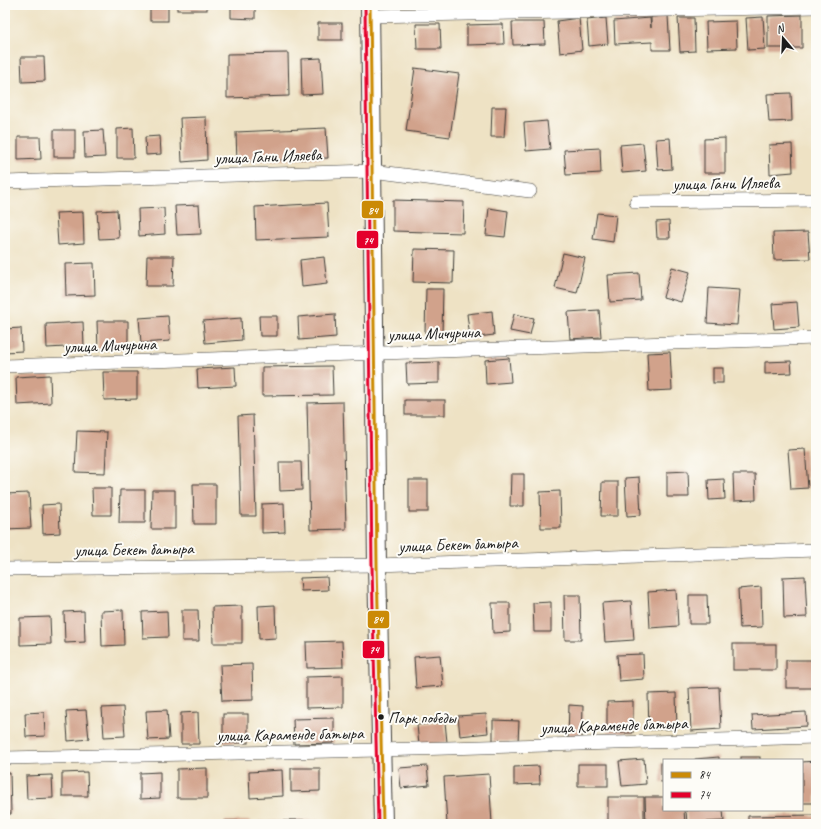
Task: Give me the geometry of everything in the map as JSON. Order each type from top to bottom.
[{"type":"main road","points":[[370,11],[382,824]]},
{"type":"street","points":[[370,11],[816,7]]},
{"type":"street","name":"улица Гани Иляева","points":[[5,182],[372,171],[530,191]]},
{"type":"street","name":"улица Гани Иляева","points":[[636,202],[816,200]]},
{"type":"street","name":"улица Мичурина","points":[[5,366],[816,338]]},
{"type":"street","name":"улица Бекет батыра","points":[[5,569],[377,565],[816,550]]},
{"type":"street","name":"улица Караменде батыра","points":[[5,758],[380,750],[816,737]]},
{"type":"building","points":[[5,5],[8,5],[8,35],[5,35]]},
{"type":"building","points":[[101,5],[128,5],[128,7],[101,7]]},
{"type":"building","points":[[150,5],[168,5],[168,21],[150,21]]},
{"type":"building","points":[[177,5],[207,5],[207,10],[177,10]]},
{"type":"building","points":[[231,5],[255,5],[255,19],[231,18]]},
{"type":"building","points":[[802,15],[802,48],[768,48],[768,16]]},
{"type":"building","points":[[668,16],[670,50],[652,50],[652,42],[615,44],[614,21],[650,18],[651,28],[651,17]]},
{"type":"building","points":[[763,17],[765,49],[748,50],[746,18]]},
{"type":"building","points":[[579,18],[582,50],[560,53],[557,21]]},
{"type":"building","points":[[606,18],[608,44],[589,46],[587,20]]},
{"type":"building","points":[[678,18],[694,18],[695,51],[680,52]]},
{"type":"building","points":[[736,21],[737,48],[707,49],[706,22]]},
{"type":"building","points":[[512,22],[544,22],[545,44],[513,45]]},
{"type":"building","points":[[318,23],[342,23],[342,40],[318,40]]},
{"type":"building","points":[[416,24],[440,24],[441,49],[417,49]]},
{"type":"building","points":[[503,24],[504,44],[467,45],[467,25]]},
{"type":"building","points":[[288,53],[289,96],[227,98],[227,54]]},
{"type":"building","points":[[21,57],[44,57],[45,81],[22,82]]},
{"type":"building","points":[[321,58],[323,94],[302,95],[301,59]]},
{"type":"building","points":[[415,68],[459,74],[450,137],[406,131]]},
{"type":"building","points":[[791,93],[792,121],[769,122],[767,94]]},
{"type":"building","points":[[492,107],[506,107],[504,137],[491,137]]},
{"type":"building","points":[[206,117],[207,160],[182,162],[180,118]]},
{"type":"building","points":[[547,121],[550,149],[526,151],[524,123]]},
{"type":"building","points":[[133,128],[134,158],[117,158],[117,129]]},
{"type":"building","points":[[326,128],[328,158],[237,162],[236,132]]},
{"type":"building","points":[[54,130],[75,130],[75,157],[54,157]]},
{"type":"building","points":[[103,130],[105,157],[85,158],[84,131]]},
{"type":"building","points":[[160,136],[161,154],[146,155],[145,137]]},
{"type":"building","points":[[18,137],[40,137],[41,159],[18,160]]},
{"type":"building","points":[[670,138],[672,169],[658,170],[656,139]]},
{"type":"building","points":[[725,138],[725,173],[704,173],[704,139]]},
{"type":"building","points":[[643,143],[646,171],[622,173],[620,145]]},
{"type":"building","points":[[792,144],[793,172],[770,174],[769,145]]},
{"type":"building","points":[[600,148],[601,173],[566,175],[564,150]]},
{"type":"building","points":[[393,200],[464,202],[463,233],[393,231]]},
{"type":"building","points":[[327,203],[329,237],[256,240],[255,207]]},
{"type":"building","points":[[199,205],[201,234],[177,235],[175,206]]},
{"type":"building","points":[[164,208],[165,234],[139,236],[138,209]]},
{"type":"building","points":[[489,208],[508,211],[505,237],[486,235]]},
{"type":"building","points":[[117,210],[119,238],[99,239],[97,211]]},
{"type":"building","points":[[83,212],[84,243],[58,245],[56,213]]},
{"type":"building","points":[[597,213],[616,215],[613,242],[593,239]]},
{"type":"building","points":[[669,221],[670,238],[657,238],[656,222]]},
{"type":"building","points":[[808,232],[810,259],[774,260],[773,233]]},
{"type":"building","points":[[414,249],[454,250],[453,283],[413,282]]},
{"type":"building","points":[[563,253],[585,258],[577,293],[555,288]]},
{"type":"building","points":[[147,256],[174,256],[173,286],[146,286]]},
{"type":"building","points":[[324,257],[327,284],[302,287],[300,260]]},
{"type":"building","points":[[94,263],[95,295],[66,296],[65,264]]},
{"type":"building","points":[[672,267],[690,272],[681,302],[663,297]]},
{"type":"building","points":[[639,273],[641,300],[610,302],[608,275]]},
{"type":"building","points":[[709,288],[740,290],[737,325],[707,323]]},
{"type":"building","points":[[426,289],[443,289],[442,334],[425,333]]},
{"type":"building","points":[[797,302],[799,327],[774,329],[772,304]]},
{"type":"building","points":[[599,310],[601,337],[570,339],[568,312]]},
{"type":"building","points":[[492,311],[494,335],[470,338],[467,314]]},
{"type":"building","points":[[335,314],[336,337],[299,340],[298,317]]},
{"type":"building","points":[[514,314],[534,318],[530,335],[510,331]]},
{"type":"building","points":[[168,316],[170,341],[141,343],[139,318]]},
{"type":"building","points":[[259,316],[277,316],[277,336],[260,336]]},
{"type":"building","points":[[241,318],[242,340],[205,343],[203,321]]},
{"type":"building","points":[[97,321],[128,321],[128,349],[98,350]]},
{"type":"building","points":[[83,322],[84,346],[47,348],[46,324]]},
{"type":"building","points":[[21,328],[22,351],[5,352],[5,329]]},
{"type":"building","points":[[670,352],[672,390],[649,391],[647,353]]},
{"type":"building","points":[[509,358],[511,382],[486,384],[485,360]]},
{"type":"building","points":[[791,361],[792,373],[765,374],[765,362]]},
{"type":"building","points":[[439,362],[439,383],[407,384],[406,363]]},
{"type":"building","points":[[332,366],[333,395],[262,396],[262,367]]},
{"type":"building","points":[[235,367],[236,386],[198,388],[197,369]]},
{"type":"building","points":[[713,368],[723,368],[723,383],[713,383]]},
{"type":"building","points":[[103,372],[137,372],[137,399],[104,400]]},
{"type":"building","points":[[50,375],[51,403],[17,405],[16,377]]},
{"type":"building","points":[[405,400],[445,400],[445,415],[405,415]]},
{"type":"building","points":[[343,402],[346,529],[310,530],[307,403]]},
{"type":"building","points":[[253,415],[256,516],[241,516],[238,416]]},
{"type":"building","points":[[77,431],[107,432],[105,473],[75,472]]},
{"type":"building","points":[[805,449],[808,488],[791,489],[788,450]]},
{"type":"building","points":[[279,462],[301,462],[302,490],[280,491]]},
{"type":"building","points":[[688,471],[689,497],[667,497],[667,472]]},
{"type":"building","points":[[511,474],[524,474],[524,506],[510,506]]},
{"type":"building","points":[[733,474],[755,474],[756,500],[734,501]]},
{"type":"building","points":[[639,477],[641,515],[627,516],[625,478]]},
{"type":"building","points":[[724,479],[725,499],[709,500],[708,480]]},
{"type":"building","points":[[409,480],[428,480],[428,512],[409,512]]},
{"type":"building","points":[[602,482],[618,482],[618,516],[601,516]]},
{"type":"building","points":[[193,484],[216,484],[216,524],[194,524]]},
{"type":"building","points":[[92,488],[111,488],[111,515],[93,515]]},
{"type":"building","points":[[120,490],[145,490],[145,523],[119,523]]},
{"type":"building","points":[[152,490],[175,490],[175,529],[151,529]]},
{"type":"building","points":[[560,491],[561,528],[541,528],[540,492]]},
{"type":"building","points":[[29,493],[31,528],[5,529],[5,494]]},
{"type":"building","points":[[284,503],[285,532],[262,533],[262,504]]},
{"type":"building","points":[[59,504],[60,533],[43,534],[42,505]]},
{"type":"building","points":[[805,576],[807,617],[784,618],[783,577]]},
{"type":"building","points":[[327,577],[328,590],[301,591],[300,578]]},
{"type":"building","points":[[761,587],[762,627],[740,628],[738,589]]},
{"type":"building","points":[[676,590],[678,626],[650,628],[648,592]]},
{"type":"building","points":[[564,595],[580,595],[581,640],[565,640]]},
{"type":"building","points":[[689,595],[707,595],[708,624],[689,624]]},
{"type":"building","points":[[631,601],[634,640],[605,642],[602,603]]},
{"type":"building","points":[[551,602],[551,632],[534,632],[533,603]]},
{"type":"building","points":[[492,603],[510,603],[510,632],[493,633]]},
{"type":"building","points":[[275,605],[276,638],[259,639],[258,606]]},
{"type":"building","points":[[242,606],[242,643],[213,643],[212,607]]},
{"type":"building","points":[[123,610],[124,645],[102,646],[101,611]]},
{"type":"building","points":[[182,610],[198,610],[199,641],[182,641]]},
{"type":"building","points":[[84,611],[85,642],[65,643],[64,612]]},
{"type":"building","points":[[167,611],[168,637],[143,638],[142,612]]},
{"type":"building","points":[[50,617],[51,644],[20,645],[20,618]]},
{"type":"building","points":[[342,641],[343,667],[307,668],[306,642]]},
{"type":"building","points":[[733,644],[776,644],[776,670],[733,670]]},
{"type":"building","points":[[643,654],[644,679],[619,681],[617,655]]},
{"type":"building","points":[[440,655],[443,686],[416,688],[414,657]]},
{"type":"building","points":[[786,660],[814,660],[814,688],[786,688]]},
{"type":"building","points":[[252,664],[253,700],[222,701],[220,665]]},
{"type":"building","points":[[343,676],[343,707],[306,708],[306,677]]},
{"type":"building","points":[[719,687],[721,729],[691,731],[689,688]]},
{"type":"building","points":[[676,693],[677,729],[649,730],[648,694]]},
{"type":"building","points":[[633,701],[633,733],[607,733],[607,702]]},
{"type":"building","points":[[569,705],[583,706],[582,740],[568,739]]},
{"type":"building","points":[[123,707],[125,736],[104,737],[102,708]]},
{"type":"building","points":[[86,710],[89,739],[68,741],[66,711]]},
{"type":"building","points":[[167,710],[169,739],[148,740],[146,711]]},
{"type":"building","points":[[44,712],[45,736],[26,737],[25,713]]},
{"type":"building","points":[[198,712],[199,744],[181,744],[181,713]]},
{"type":"building","points":[[806,712],[807,726],[753,729],[752,715]]},
{"type":"building","points":[[223,714],[248,714],[248,743],[223,743]]},
{"type":"building","points":[[486,714],[488,733],[460,736],[458,716]]},
{"type":"building","points":[[334,718],[334,743],[294,744],[293,719]]},
{"type":"building","points":[[493,720],[519,721],[518,742],[493,741]]},
{"type":"building","points":[[445,722],[447,742],[419,745],[417,725]]},
{"type":"building","points":[[719,757],[719,759],[695,759]]},
{"type":"building","points":[[741,757],[760,757],[760,759],[741,759]]},
{"type":"building","points":[[644,759],[646,784],[622,786],[619,761]]},
{"type":"building","points":[[816,761],[816,803],[803,803],[803,762]]},
{"type":"building","points":[[661,763],[663,763],[663,782],[661,782]]},
{"type":"building","points":[[578,764],[608,764],[608,786],[578,786]]},
{"type":"building","points":[[427,766],[429,785],[401,788],[399,768]]},
{"type":"building","points":[[539,766],[540,784],[514,785],[514,767]]},
{"type":"building","points":[[207,768],[207,798],[177,798],[177,769]]},
{"type":"building","points":[[291,768],[320,768],[320,791],[291,792]]},
{"type":"building","points":[[282,770],[283,796],[250,798],[249,772]]},
{"type":"building","points":[[87,772],[88,796],[62,796],[62,773]]},
{"type":"building","points":[[160,772],[160,798],[140,799],[140,773]]},
{"type":"building","points":[[5,773],[10,773],[11,814],[5,814]]},
{"type":"building","points":[[489,774],[492,824],[447,824],[444,777]]},
{"type":"building","points":[[52,775],[53,798],[27,799],[26,776]]},
{"type":"building","points":[[608,797],[644,797],[644,824],[608,824]]},
{"type":"building","points":[[645,797],[663,797],[663,811],[684,811],[685,824],[646,824]]},
{"type":"building","points":[[686,811],[723,811],[724,821],[704,822],[704,824],[687,824]]},
{"type":"building","points":[[816,815],[816,824],[748,824],[748,816]]},
{"type":"building","points":[[289,820],[320,820],[320,824],[290,824]]},
{"type":"building","points":[[225,821],[250,821],[250,824],[225,824]]},
{"type":"building","points":[[258,821],[288,821],[289,824],[258,824]]},
{"type":"building","points":[[57,822],[57,824],[46,824],[46,823]]},
{"type":"building","points":[[113,822],[141,822],[141,824],[113,824]]},
{"type":"transit line","name":"74","points":[[365,5],[372,565],[378,824]]},
{"type":"transit line","name":"84","points":[[370,5],[377,565],[383,824]]},
{"type":"place","name":"Парк победы","points":[[381,717]]}]
